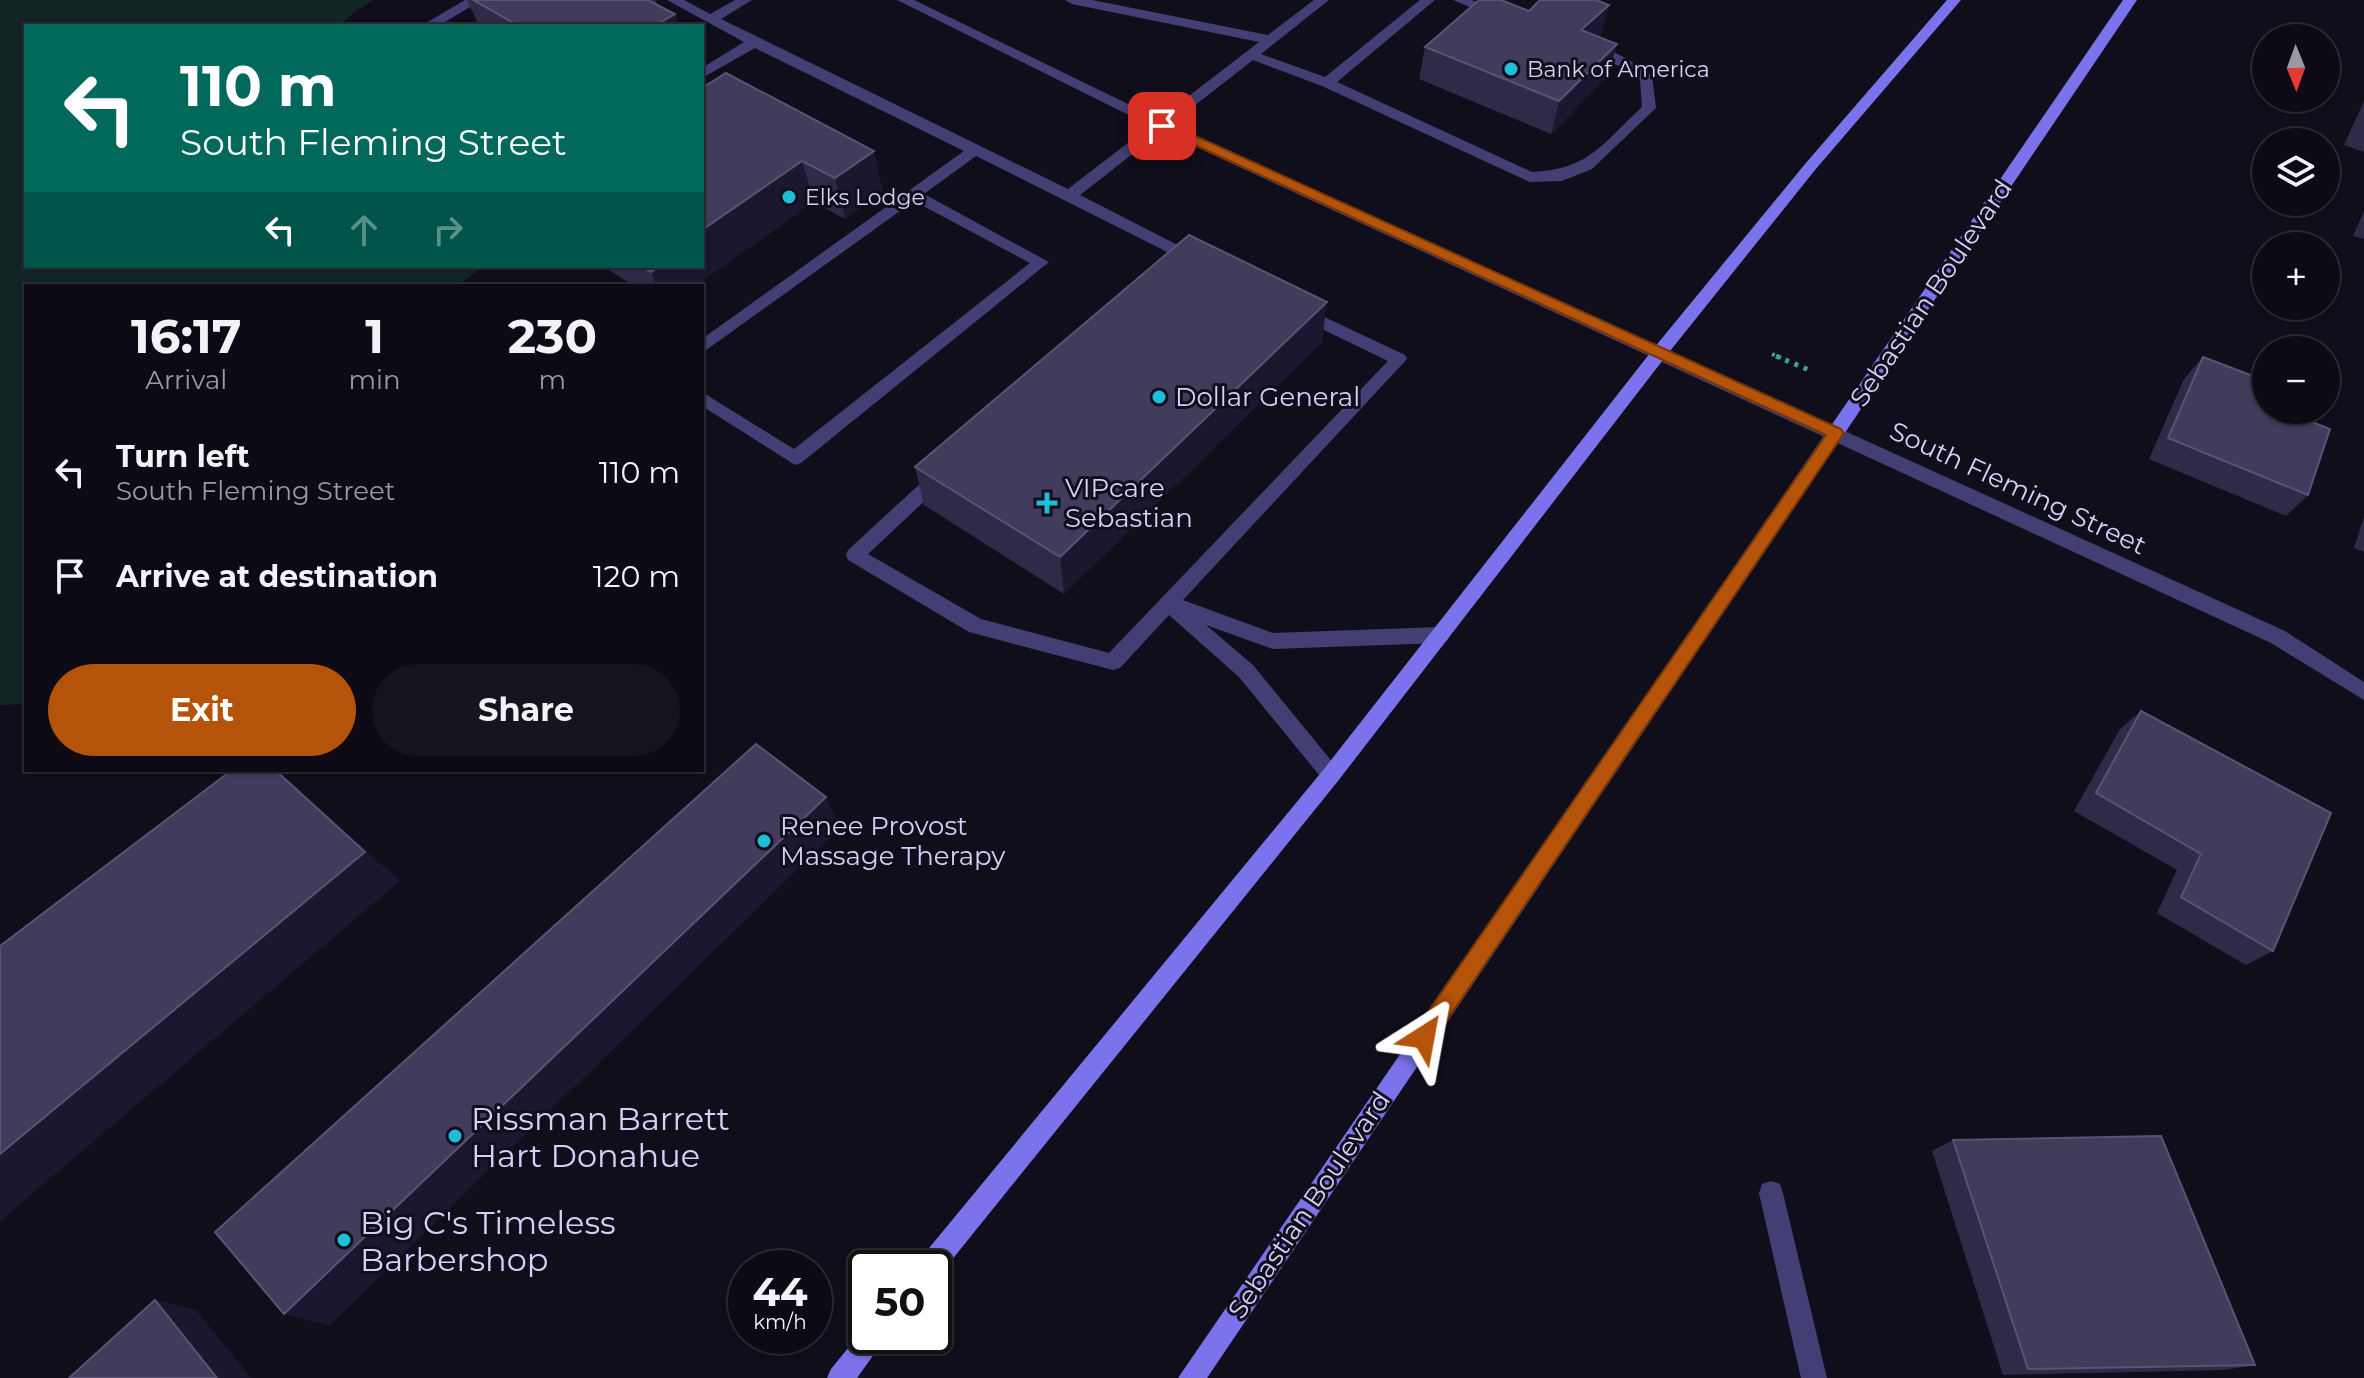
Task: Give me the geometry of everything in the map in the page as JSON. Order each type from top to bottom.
[{"type":"main road","points":[[944,1250],[1331,775],[1660,352],[1810,167],[1954,0]]},
{"type":"main road","name":"Sebastian Boulevard","points":[[1191,1378],[2130,0]]},
{"type":"main road","points":[[840,1378],[859,1354]]},
{"type":"street","points":[[432,24],[475,0]]},
{"type":"street","points":[[674,0],[1069,196],[1174,259],[1207,267]]},
{"type":"street","points":[[711,19],[745,0]]},
{"type":"street","name":"South Fleming Street","points":[[904,0],[1162,126],[2278,637],[2364,692]]},
{"type":"street","points":[[1072,0],[1270,40]]},
{"type":"street","points":[[1069,196],[1322,0]]},
{"type":"street","points":[[1327,83],[1428,0]]},
{"type":"street","points":[[1460,0],[1511,19]]},
{"type":"street","points":[[704,73],[754,42]]},
{"type":"street","points":[[1252,55],[1327,83],[1530,177],[1562,176],[1587,166],[1649,108],[1647,79],[1631,66],[1588,48]]},
{"type":"street","points":[[704,346],[975,150]]},
{"type":"street","points":[[704,399],[795,458],[1041,262],[914,195]]},
{"type":"street","points":[[960,458],[855,555],[976,626],[1113,662],[1399,359],[1289,306]]},
{"type":"street","points":[[1168,603],[1273,641],[1440,635]]},
{"type":"street","points":[[1168,603],[1246,671],[1331,775]]},
{"type":"street","points":[[1771,1193],[1814,1378]]},
{"type":"path","points":[[1772,354],[1809,370]]},
{"type":"green space","points":[[0,0],[374,0],[341,24],[24,24],[24,268],[482,268],[459,284],[24,284],[24,704],[0,705]]},
{"type":"building","points":[[473,0],[648,0],[675,14],[658,24],[515,24]]},
{"type":"building","points":[[1479,0],[1501,0],[1529,11],[1540,0],[1596,0],[1609,5],[1581,30],[1617,44],[1559,101],[1425,47]]},
{"type":"building","points":[[726,73],[874,151],[835,178],[802,161],[704,229],[704,87]]},
{"type":"building","points":[[1189,235],[1327,302],[1060,557],[915,467]]},
{"type":"building","points":[[2203,357],[2252,376],[2252,424],[2317,424],[2330,429],[2308,495],[2168,438]]},
{"type":"building","points":[[2141,711],[2331,813],[2273,951],[2181,897],[2201,854],[2096,793]]},
{"type":"building","points":[[756,744],[826,797],[284,1314],[215,1232]]},
{"type":"building","points":[[229,772],[277,772],[365,852],[0,1154],[0,946]]},
{"type":"building","points":[[2161,1136],[2255,1365],[2028,1369],[1953,1140]]},
{"type":"building","points":[[155,1300],[217,1378],[69,1378]]},
{"type":"place","name":"Bank of America","points":[[1511,69]]},
{"type":"place","name":"Elks Lodge","points":[[789,197]]},
{"type":"place","name":"Dollar General","points":[[1159,397]]},
{"type":"place","name":"VIPcare Sebastian","points":[[1047,503]]},
{"type":"place","name":"Renee Provost Massage Therapy","points":[[764,841]]},
{"type":"place","name":"Rissman Barrett Hart Donahue","points":[[455,1136]]},
{"type":"place","name":"Big C's Timeless Barbershop","points":[[344,1240]]},
{"type":"route","points":[[1162,126],[1836,433],[1424,1037]]}]
